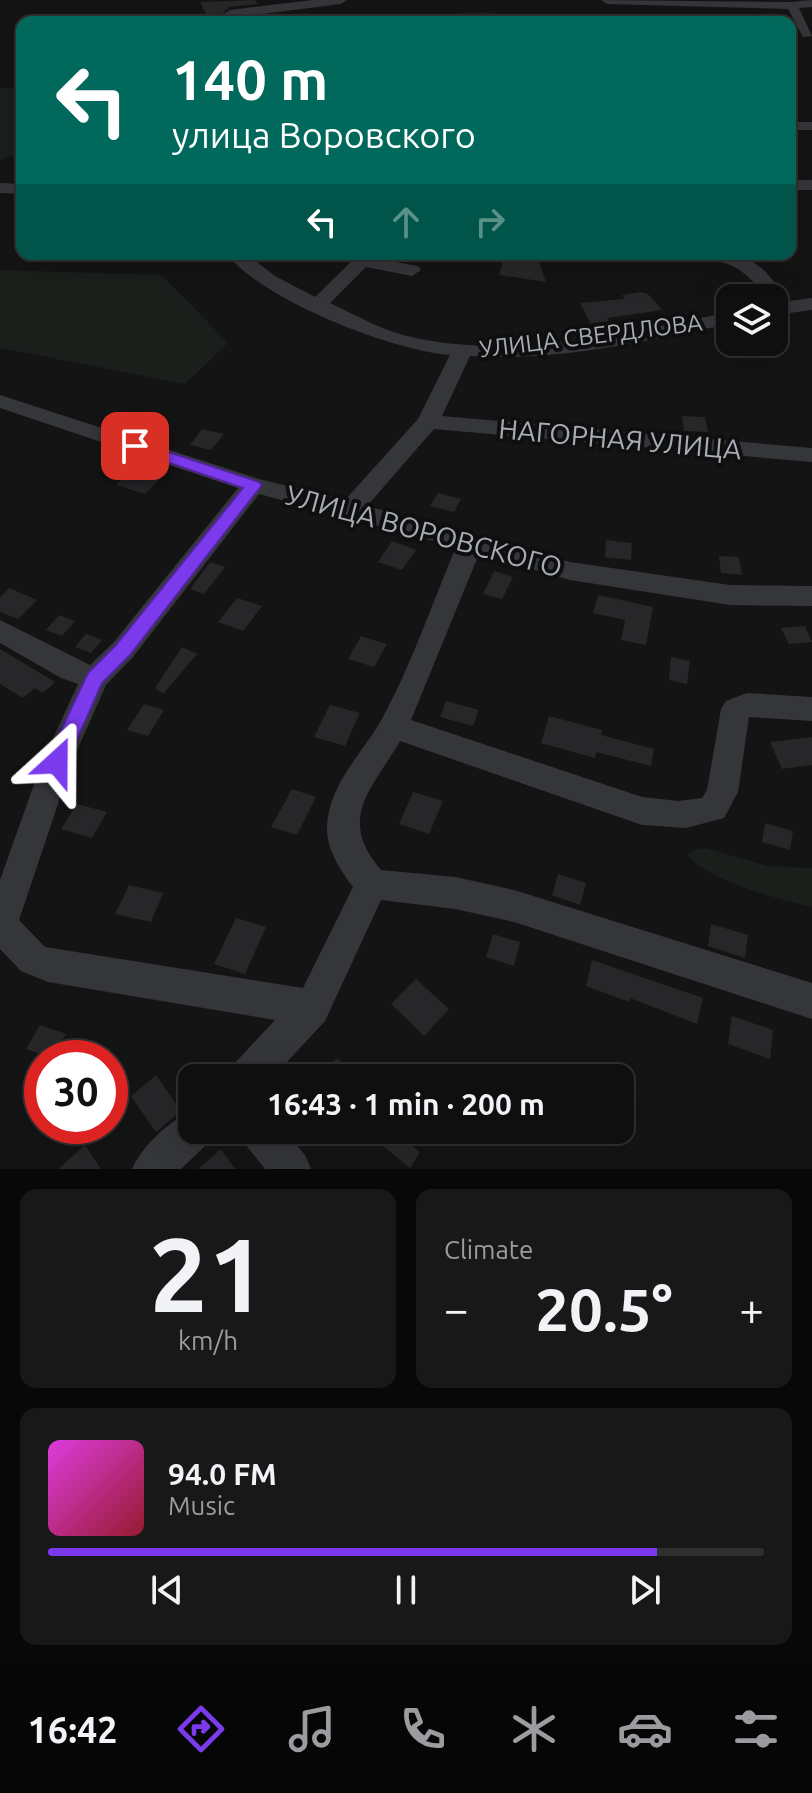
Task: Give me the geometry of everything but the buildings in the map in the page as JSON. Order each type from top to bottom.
[{"type":"street","points":[[230,14],[341,0]]},
{"type":"street","points":[[607,0],[812,3]]},
{"type":"street","points":[[793,4],[810,34]]},
{"type":"street","name":"УЛИЦА СВЕРДЛОВА","points":[[243,260],[270,283],[390,337],[462,352],[637,336],[716,321]]},
{"type":"street","points":[[317,305],[364,260]]},
{"type":"street","points":[[374,260],[412,270]]},
{"type":"street","points":[[744,260],[762,284]]},
{"type":"street","points":[[788,307],[812,304]]},
{"type":"street","points":[[350,509],[428,422],[462,352]]},
{"type":"street","name":"УЛИЦА ВОРОВСКОГО","points":[[5,408],[253,485],[570,571],[615,580],[750,597],[812,596]]},
{"type":"street","name":"НАГОРНАЯ УЛИЦА","points":[[428,422],[812,455]]},
{"type":"street","points":[[253,485],[123,650],[95,678],[57,762],[0,925],[33,959],[48,965],[312,1008]]},
{"type":"street","points":[[470,544],[393,726],[360,775],[343,822],[344,843],[356,866],[372,884],[455,893],[514,906],[812,1001]]},
{"type":"street","points":[[0,630],[71,670],[95,678]]},
{"type":"street","points":[[393,726],[642,811],[671,816],[696,814],[713,808],[722,792],[736,709],[747,705],[812,709]]},
{"type":"street","points":[[259,1064],[312,1008],[372,884]]},
{"type":"street","points":[[152,1169],[178,1144]]},
{"type":"street","points":[[270,1144],[291,1169]]},
{"type":"shaded area","points":[[482,12],[518,16],[454,16]]},
{"type":"shaded area","points":[[0,88],[16,88],[16,154],[0,161]]},
{"type":"shaded area","points":[[0,270],[162,275],[228,343],[185,384],[0,348]]},
{"type":"shaded area","points":[[706,848],[767,866],[812,868],[812,907],[726,880],[709,872],[687,854]]},
{"type":"route","points":[[57,762],[95,678],[123,650],[253,485],[135,446]]}]
